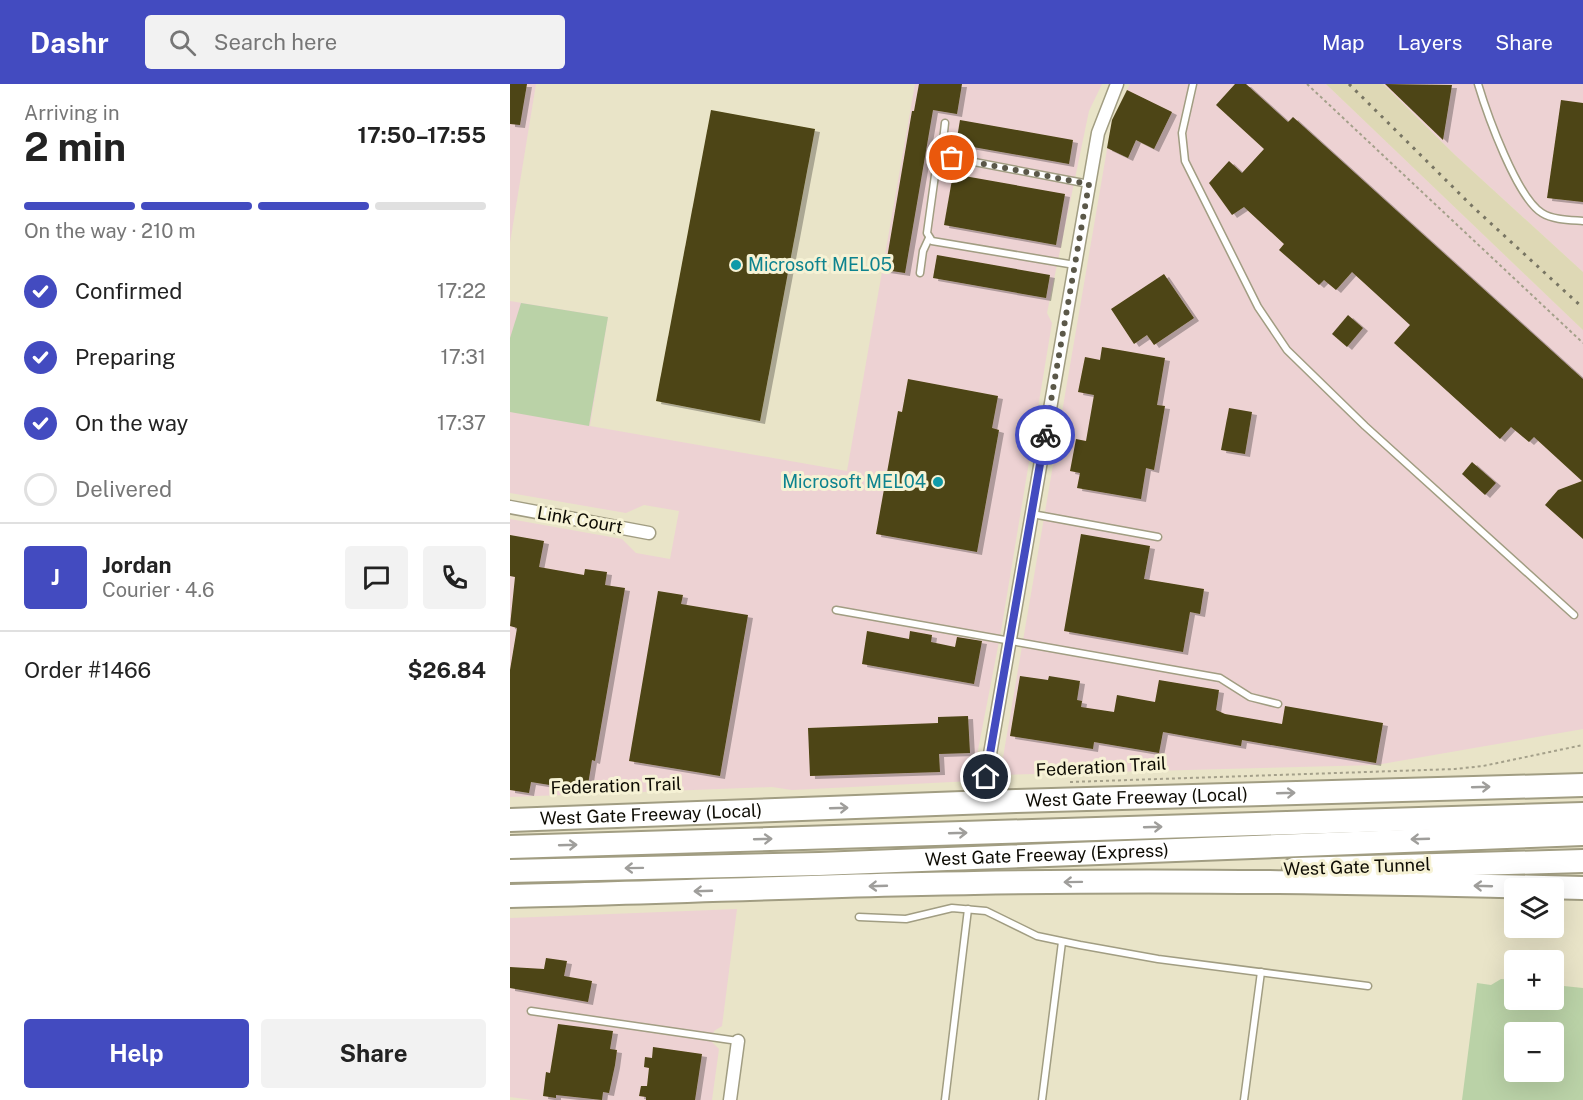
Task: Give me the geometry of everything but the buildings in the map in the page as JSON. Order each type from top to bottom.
[{"type":"highway","name":"West Gate Freeway (Local)","points":[[510,820],[1016,801],[1583,785]]},
{"type":"highway","name":"West Gate Freeway (Express)","points":[[510,847],[1583,814]]},
{"type":"highway","name":"West Gate Freeway (Express)","points":[[510,871],[819,864],[1583,834]]},
{"type":"highway","name":"West Gate Tunnel","points":[[1131,881],[1328,866],[1583,861]]},
{"type":"highway","points":[[510,896],[971,883],[1131,881],[1368,882],[1583,888]]},
{"type":"street","points":[[986,777],[1101,120],[1117,84]]},
{"type":"street","name":"Link Court","points":[[510,507],[650,533]]},
{"type":"street","points":[[730,1100],[738,1041]]},
{"type":"lane","points":[[1193,84],[1182,133],[1185,161],[1258,307],[1287,350],[1365,426],[1574,615]]},
{"type":"lane","points":[[1478,84],[1499,140],[1532,206],[1544,215],[1583,221]]},
{"type":"lane","points":[[920,273],[928,238],[936,168],[942,159],[945,123]]},
{"type":"lane","points":[[942,159],[948,157],[1089,184]]},
{"type":"lane","points":[[928,238],[937,243],[1075,265]]},
{"type":"lane","points":[[1031,514],[1158,537]]},
{"type":"lane","points":[[836,610],[1220,678],[1250,697],[1278,704]]},
{"type":"lane","points":[[945,1100],[968,909]]},
{"type":"lane","points":[[859,917],[906,919],[939,910],[986,911],[1037,936],[1062,942],[1158,959],[1368,986]]},
{"type":"lane","points":[[1042,1100],[1062,942]]},
{"type":"lane","points":[[1244,1100],[1261,972]]},
{"type":"lane","points":[[531,1011],[738,1041]]},
{"type":"path","points":[[1307,84],[1583,343]]},
{"type":"path","name":"Federation Trail","points":[[1067,782],[1455,769],[1483,766],[1583,745]]},
{"type":"shaded area","points":[[510,84],[536,84],[510,243]]},
{"type":"shaded area","points":[[915,84],[1102,84],[1089,111],[1047,313],[1052,323],[1001,631],[972,781],[792,790],[772,787],[510,797],[510,519],[622,539],[636,553],[670,559],[679,511],[644,505],[626,513],[510,493],[510,301],[608,317],[590,426],[847,471]]},
{"type":"shaded area","points":[[1130,84],[1326,84],[1583,330],[1583,729],[1376,765],[1000,775],[1112,120]]},
{"type":"shaded area","points":[[1326,84],[1383,84],[1455,155],[1583,272],[1583,330]]},
{"type":"shaded area","points":[[1383,84],[1583,84],[1583,272],[1455,155]]},
{"type":"shaded area","points":[[737,909],[722,1026],[714,1031],[712,1042],[719,1049],[712,1100],[532,1100],[510,1097],[510,918]]},
{"type":"green space","points":[[521,303],[608,317],[589,426],[510,412],[510,338]]},
{"type":"green space","points":[[1504,979],[1504,1010],[1564,1010],[1564,986],[1583,988],[1583,1100],[1462,1100],[1477,983],[1491,985]]},
{"type":"railway","points":[[1349,84],[1473,207],[1583,308]]},
{"type":"way so far","points":[[952,158],[1089,184],[1045,435]]},
{"type":"place","name":"Microsoft MEL05","points":[[736,265]]},
{"type":"place","name":"Microsoft MEL04","points":[[938,482]]},
{"type":"route","points":[[986,777],[1045,435]]}]
